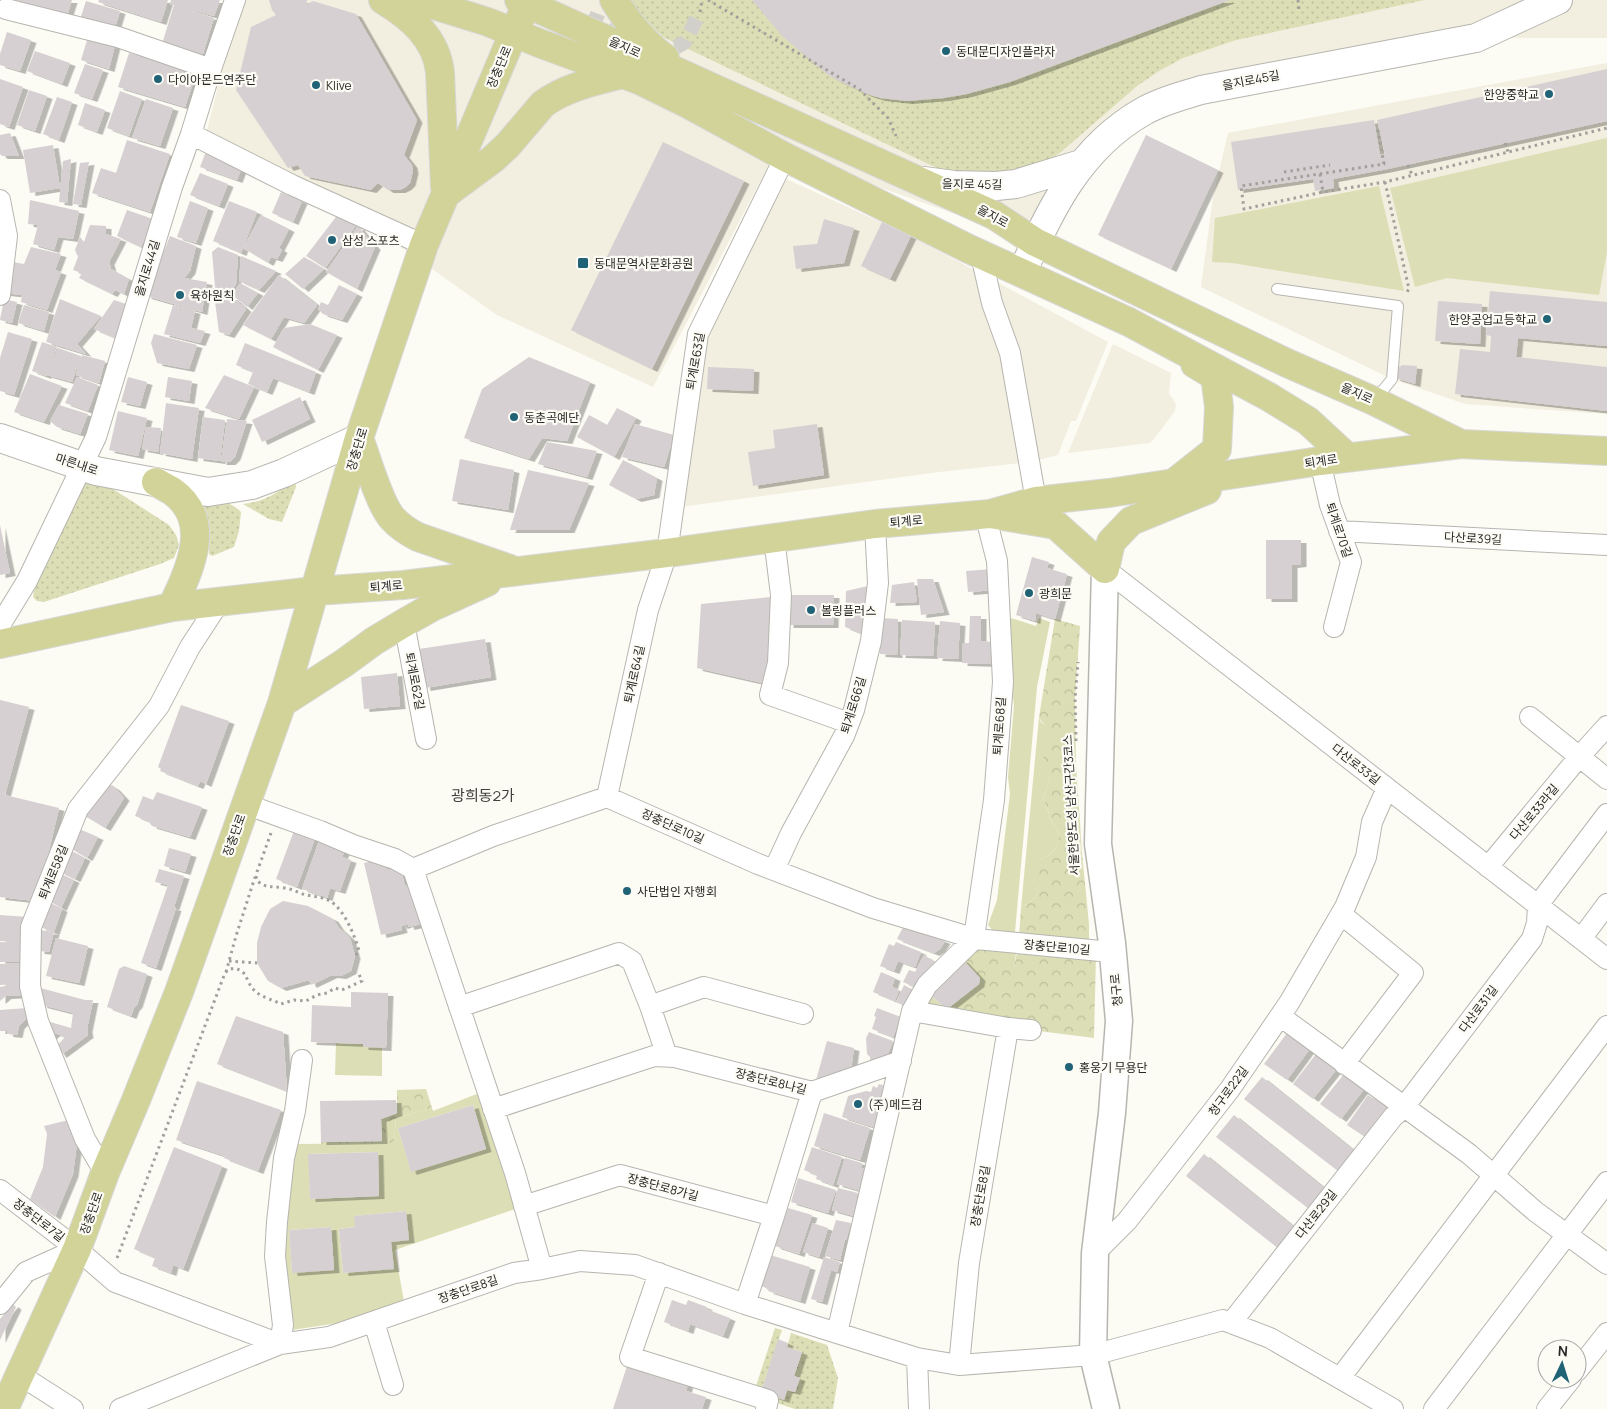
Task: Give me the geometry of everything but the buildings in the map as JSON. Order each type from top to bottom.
[{"type":"main road","points":[[383,0],[401,11],[418,25],[436,54],[440,72],[445,194]]},
{"type":"main road","name":"을지로","points":[[418,0],[492,11],[514,32],[539,44],[623,74],[688,104],[784,157],[981,255],[1129,322],[1269,396],[1308,421],[1348,458]]},
{"type":"main road","points":[[614,0],[628,20],[656,52],[706,84]]},
{"type":"main road","name":"을지로45길","points":[[1022,273],[1035,242],[1066,185],[1081,164],[1122,125],[1145,110],[1172,98],[1201,90],[1476,38],[1558,0]]},
{"type":"main road","name":"장충단로","points":[[4,1409],[78,1249],[105,1173],[178,992],[282,703],[359,438],[424,245],[514,32],[525,1]]},
{"type":"main road","name":"을지로","points":[[525,1],[994,214],[1035,242],[1287,362],[1374,401],[1461,444]]},
{"type":"main road","points":[[445,194],[508,145],[543,104],[550,99],[584,84],[623,74]]},
{"type":"main road","name":"을지로 45길","points":[[920,181],[954,185],[996,186],[1016,184],[1081,164]]},
{"type":"main road","points":[[1129,322],[1214,376],[1219,407],[1217,449],[1173,484]]},
{"type":"main road","name":"마른내로","points":[[0,438],[96,471],[208,492],[252,485],[284,473],[359,438]]},
{"type":"main road","points":[[359,438],[385,508],[404,529],[418,537],[513,570]]},
{"type":"main road","name":"퇴계로","points":[[0,644],[172,607],[403,585],[513,570],[667,553],[875,524],[988,514],[1036,501],[1173,484],[1320,461],[1461,444],[1607,450]]},
{"type":"main road","points":[[988,514],[1056,526],[1105,569],[1111,542],[1131,521],[1255,472]]},
{"type":"main road","points":[[156,482],[173,492],[186,506],[194,519],[196,530],[187,574],[172,607]]},
{"type":"main road","points":[[282,703],[404,623],[432,607],[513,570]]},
{"type":"street","name":"을지로44길","points":[[82,466],[96,437],[172,187],[235,0]]},
{"type":"street","points":[[5,12],[118,38],[211,69]]},
{"type":"street","points":[[191,134],[292,185],[424,245]]},
{"type":"street","name":"퇴계로63길","points":[[667,553],[698,334],[784,157]]},
{"type":"street","points":[[0,200],[7,236],[0,295]]},
{"type":"street","points":[[981,255],[992,304],[1010,353],[1036,501]]},
{"type":"street","name":"퇴계로70길","points":[[1320,461],[1330,505],[1351,562],[1334,627]]},
{"type":"street","points":[[0,625],[26,581],[82,466]]},
{"type":"street","name":"퇴계로68길","points":[[974,939],[994,800],[1003,682],[997,561],[988,514]]},
{"type":"street","name":"퇴계로66길","points":[[774,870],[791,833],[844,736],[854,710],[871,641],[878,583],[875,524]]},
{"type":"street","name":"다산로39길","points":[[1339,531],[1607,545]]},
{"type":"street","points":[[774,538],[781,595],[778,663],[770,695],[849,723]]},
{"type":"street","name":"퇴계로64길","points":[[607,797],[648,610],[667,553]]},
{"type":"street","name":"다산로33길","points":[[1105,569],[1607,959]]},
{"type":"street","name":"청구로","points":[[1105,569],[1098,844],[1112,943],[1111,952],[1119,1021],[1112,1113],[1094,1253],[1093,1355],[1106,1409]]},
{"type":"street","name":"퇴계로58길","points":[[105,1173],[85,1139],[38,1021],[30,986],[32,927],[78,809],[159,706],[190,647],[220,601]]},
{"type":"street","name":"퇴계로62길","points":[[404,623],[426,740]]},
{"type":"street","points":[[1530,718],[1607,779]]},
{"type":"street","name":"다산로33라길","points":[[1488,866],[1607,726]]},
{"type":"street","name":"청구로22길","points":[[1094,1253],[1134,1213],[1230,1089],[1280,1016],[1341,914],[1366,857],[1372,822],[1388,788]]},
{"type":"street","points":[[412,869],[493,836],[607,797]]},
{"type":"street","name":"장충단로10길","points":[[607,797],[774,870],[873,908],[974,939],[1111,952]]},
{"type":"street","points":[[246,804],[395,859],[412,869],[515,1173],[542,1270]]},
{"type":"street","points":[[1538,905],[1607,814]]},
{"type":"street","points":[[1581,939],[1607,904]]},
{"type":"street","name":"다산로31길","points":[[1404,1107],[1532,939],[1537,923],[1538,905]]},
{"type":"street","points":[[1341,914],[1414,973],[1344,1064]]},
{"type":"street","points":[[837,1333],[912,1011],[927,985],[974,939]]},
{"type":"street","points":[[459,1007],[619,953],[632,961],[667,1056]]},
{"type":"street","points":[[650,1006],[704,987],[803,1014]]},
{"type":"street","points":[[912,1011],[1008,1028],[1031,1030]]},
{"type":"street","points":[[1280,1016],[1469,1154],[1536,1212],[1607,1264]]},
{"type":"street","points":[[1340,1378],[1607,1026]]},
{"type":"street","name":"장충단로8길","points":[[959,1365],[969,1263],[1008,1028]]},
{"type":"street","name":"장충단로8나길","points":[[493,1109],[654,1056],[675,1057],[812,1092],[901,1061]]},
{"type":"street","points":[[280,1344],[284,1325],[275,1256],[277,1222],[284,1158],[295,1111],[302,1060]]},
{"type":"street","points":[[745,1304],[812,1092]]},
{"type":"street","name":"다산로29길","points":[[1231,1322],[1392,1117],[1404,1107]]},
{"type":"street","name":"장충단로8가길","points":[[524,1206],[620,1175],[774,1216]]},
{"type":"street","points":[[1434,1409],[1607,1182]]},
{"type":"street","name":"장충단로7길","points":[[0,1190],[78,1249]]},
{"type":"street","points":[[0,1304],[26,1272],[78,1249]]},
{"type":"street","name":"장충단로8길","points":[[78,1249],[115,1282],[280,1344]]},
{"type":"street","name":"장충단로8길","points":[[120,1409],[147,1404],[280,1344],[329,1337],[514,1273],[542,1270],[580,1261],[635,1264],[745,1304],[917,1358],[959,1365],[1093,1355]]},
{"type":"street","points":[[659,1273],[630,1356],[768,1400],[766,1409]]},
{"type":"street","points":[[1093,1355],[1223,1320],[1270,1338],[1393,1409]]},
{"type":"street","points":[[374,1322],[393,1385]]},
{"type":"street","points":[[1587,1358],[1607,1333]]},
{"type":"street","points":[[917,1358],[919,1409]]},
{"type":"street","points":[[20,1375],[73,1409]]},
{"type":"street","points":[[1547,1409],[1563,1389]]},
{"type":"lane","points":[[1277,290],[1398,306],[1392,379],[1374,401]]},
{"type":"path","points":[[700,12],[702,0]]},
{"type":"path","points":[[708,0],[859,89],[888,118],[896,136]]},
{"type":"path","points":[[1298,0],[1299,10]]},
{"type":"path","points":[[1379,132],[1384,164],[1241,186],[1244,209],[1323,192],[1385,182],[1607,128]]},
{"type":"path","points":[[1505,143],[1508,152]]},
{"type":"path","points":[[1284,172],[1330,165]]},
{"type":"path","points":[[1408,165],[1412,175]]},
{"type":"path","points":[[1304,169],[1306,176]]},
{"type":"path","points":[[1320,174],[1323,192]]},
{"type":"path","points":[[1385,182],[1409,289],[1398,306]]},
{"type":"path","name":"서울한양도성 남산구간3코스","points":[[1076,745],[1075,698],[1079,653]]},
{"type":"path","points":[[116,1262],[225,973],[247,900],[278,816]]},
{"type":"path","points":[[257,872],[256,879],[260,884],[286,888],[329,900],[339,908],[356,940],[359,951],[355,956]]},
{"type":"path","points":[[229,961],[258,962]]},
{"type":"path","points":[[225,973],[229,969],[239,969],[244,972],[255,992],[281,1004],[327,994],[335,988],[342,990],[362,981],[358,972]]},
{"type":"shaded area","points":[[240,0],[1607,0],[1607,38],[1476,38],[1145,110],[1035,242],[776,151],[653,387],[497,315],[353,213],[205,138]]},
{"type":"shaded area","points":[[1607,63],[1607,414],[1465,404],[1392,379],[1201,287],[1213,197],[1228,133]]},
{"type":"shaded area","points":[[782,177],[911,236],[1108,342],[1076,421],[1071,421],[1058,455],[1030,462],[939,472],[680,507],[704,334]]},
{"type":"shaded area","points":[[1113,344],[1171,373],[1169,394],[1176,405],[1175,411],[1149,443],[1068,453]]},
{"type":"green space","points":[[631,0],[1425,0],[1236,40],[1183,58],[1137,86],[1061,152],[1041,166],[1025,173],[943,171],[663,37],[644,20]]},
{"type":"green space","points":[[1607,138],[1607,252],[1599,295],[1447,278],[1415,287],[1390,188]]},
{"type":"green space","points":[[1379,186],[1404,291],[1232,263],[1212,262],[1215,218]]},
{"type":"green space","points":[[295,480],[296,487],[282,522],[269,519],[243,504],[265,499]]},
{"type":"green space","points":[[92,482],[113,489],[169,525],[176,535],[179,545],[174,558],[44,602],[37,601],[33,597],[34,591],[82,484]]},
{"type":"green space","points":[[192,499],[225,502],[241,512],[239,531],[234,547],[212,556],[209,554],[209,522],[204,511]]},
{"type":"green space","points":[[1011,618],[1036,626],[1039,618],[1050,622],[1037,687],[1015,932],[993,931],[988,925],[997,900],[1010,794],[1008,777],[1014,706],[1010,672]]},
{"type":"green space","points":[[1055,619],[1080,626],[1075,698],[1076,763],[1089,944],[1019,937],[1021,908],[1036,897],[1039,886],[1036,866],[1040,859],[1052,853],[1059,841],[1058,832],[1043,799],[1050,779],[1043,755],[1043,745],[1052,737],[1039,717]]},
{"type":"green space","points":[[1039,717],[1041,722],[1049,729],[1052,737],[1048,769],[1050,779],[1043,799],[1058,832],[1059,841],[1052,853],[1040,859],[1039,886],[1036,897],[1021,908]]},
{"type":"green space","points":[[976,943],[1017,946],[1014,968],[1018,947],[1096,954],[1094,1038],[1031,1030],[918,1010],[929,994],[947,1009],[979,984],[980,978],[962,959]]},
{"type":"green space","points":[[336,1043],[363,1044],[363,1047],[382,1047],[382,1076],[335,1075]]},
{"type":"green space","points":[[426,1089],[432,1108],[396,1118],[394,1143],[321,1144],[321,1142],[382,1141],[381,1119],[397,1113],[397,1090]]},
{"type":"green space","points":[[487,1090],[524,1206],[395,1250],[404,1302],[344,1322],[292,1330],[282,1253],[290,1162],[298,1144],[394,1143],[396,1118],[432,1108],[433,1111]],"holes":[[[473,1105],[486,1149],[411,1171],[398,1128]],[[378,1152],[379,1196],[310,1199],[309,1154]],[[406,1211],[391,1242],[393,1268],[343,1273],[339,1229],[355,1227],[355,1216]],[[331,1227],[334,1269],[292,1272],[289,1230]]]},
{"type":"green space","points":[[775,1328],[782,1330],[761,1392],[784,1399],[787,1390],[795,1392],[800,1378],[794,1376],[802,1352],[787,1347],[791,1333],[827,1345],[838,1378],[833,1409],[795,1409],[753,1395]]},
{"type":"tunnel","points":[[588,18],[658,47],[666,48],[676,47],[685,42],[700,12]]},
{"type":"place","name":"동대문디자인플라자","points":[[946,51]]},
{"type":"place","name":"다이아몬드연주단","points":[[158,79]]},
{"type":"place","name":"Klive","points":[[316,85]]},
{"type":"place","name":"한양중학교","points":[[1549,94]]},
{"type":"place","name":"삼성 스포츠","points":[[332,240]]},
{"type":"place","name":"동대문역사문화공원","points":[[583,263]]},
{"type":"place","name":"육하원칙","points":[[180,295]]},
{"type":"place","name":"한양공업고등학교","points":[[1547,319]]},
{"type":"place","name":"동춘곡예단","points":[[514,417]]},
{"type":"place","name":"광희문","points":[[1029,593]]},
{"type":"place","name":"볼링플러스","points":[[811,610]]},
{"type":"place","name":"사단법인 자행회","points":[[627,891]]},
{"type":"place","name":"홍웅기 무용단","points":[[1069,1067]]},
{"type":"place","name":"(주)메드컴","points":[[858,1104]]},
{"type":"district","name":"광희동2가","points":[[483,795]]}]
